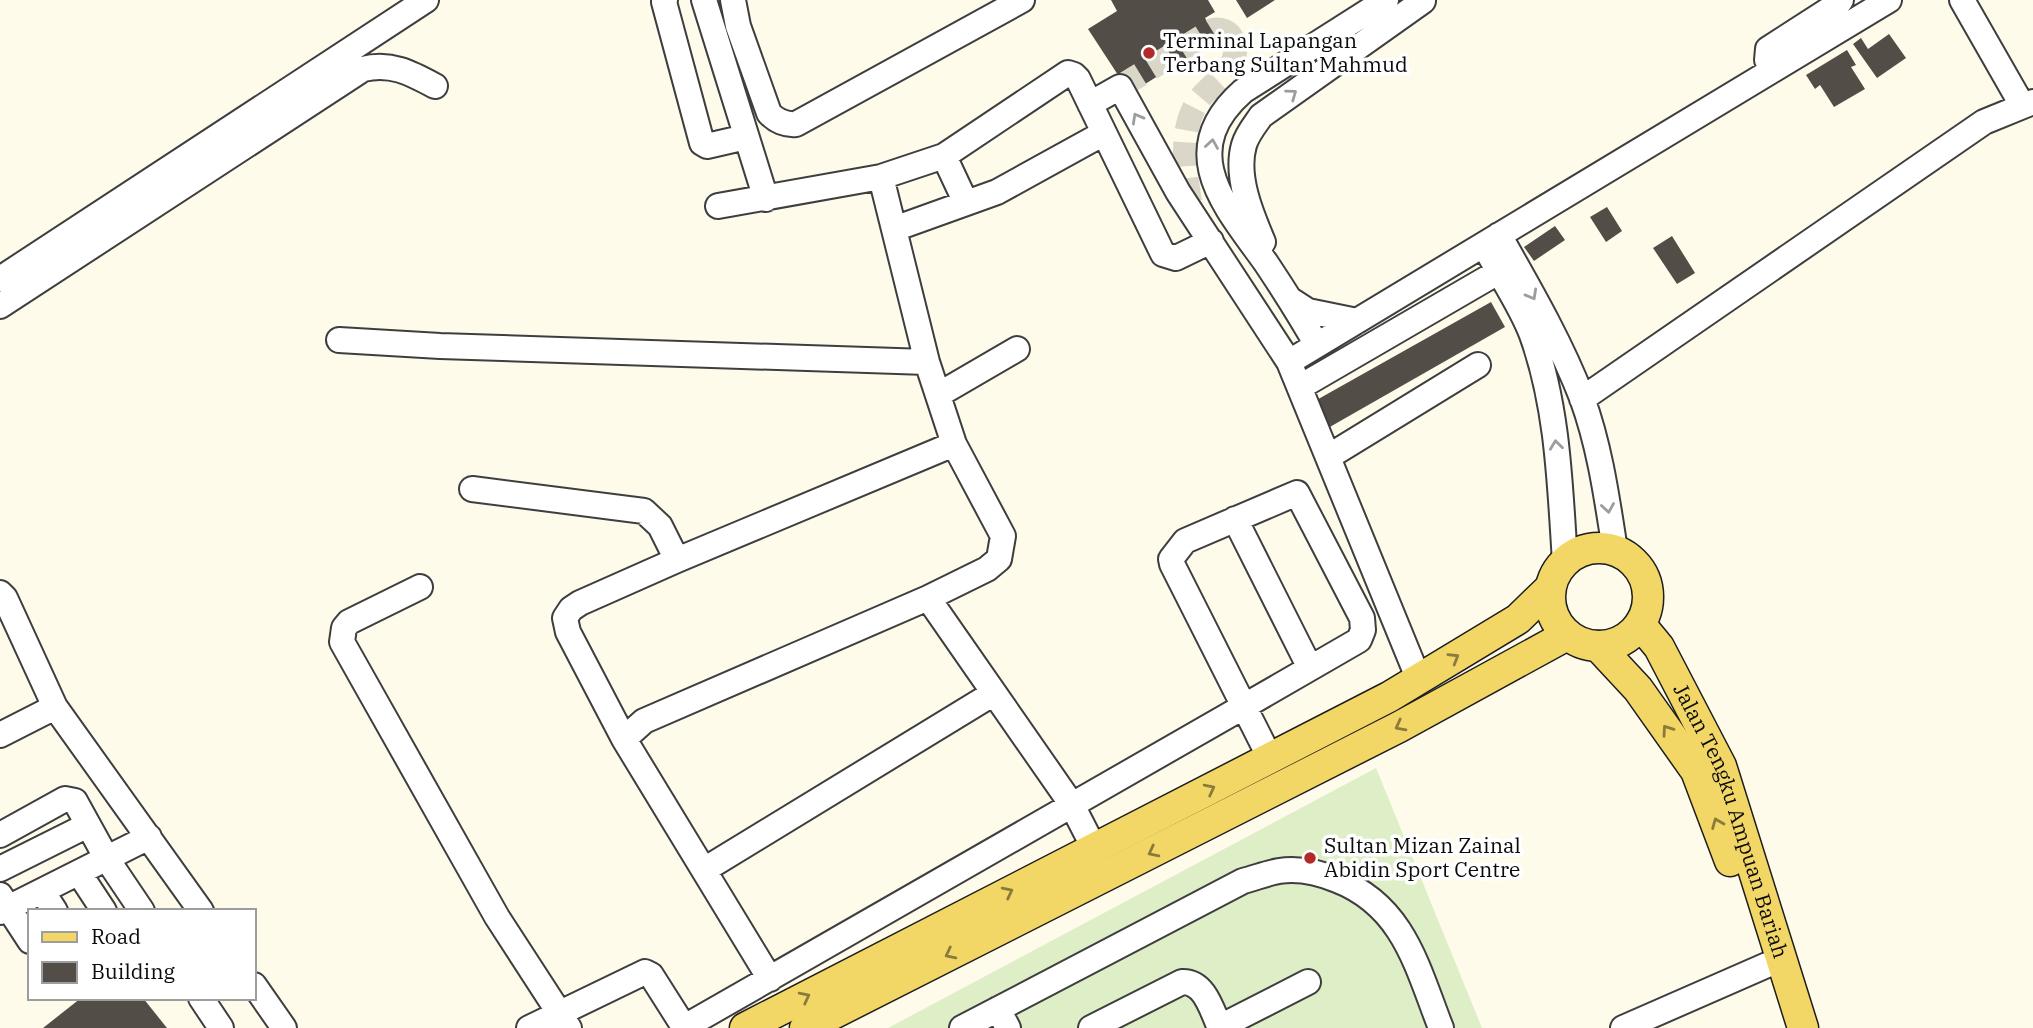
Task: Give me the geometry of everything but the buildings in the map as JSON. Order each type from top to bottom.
[{"type":"main road","points":[[745,1028],[1419,680],[1518,619],[1550,588],[1556,572],[1564,562],[1581,551],[1598,548],[1615,550],[1634,562],[1646,581],[1649,596],[1647,611],[1630,636],[1615,644],[1598,646],[1582,643],[1567,635],[1556,621],[1552,611],[1550,588]]},
{"type":"main road","name":"Jalan Tengku Ampuan Bariah","points":[[1640,624],[1669,665],[1721,765],[1803,1028]]},
{"type":"main road","points":[[805,1028],[1399,727],[1567,635]]},
{"type":"main road","name":"Jalan Tengku Ampuan Bariah","points":[[1598,646],[1638,689],[1696,771],[1766,965],[1783,1028]]},
{"type":"street","points":[[0,279],[426,0]]},
{"type":"street","points":[[666,0],[664,2],[702,143],[707,146],[746,137]]},
{"type":"street","points":[[704,0],[766,199]]},
{"type":"street","points":[[733,0],[738,26],[769,113],[789,125],[796,124],[1022,0]]},
{"type":"street","points":[[1317,345],[1285,291],[1214,185],[1209,160],[1213,134],[1224,110],[1243,91],[1386,0]]},
{"type":"street","points":[[1773,70],[1766,55],[1772,45],[1841,0]]},
{"type":"street","points":[[1290,362],[1889,0]]},
{"type":"street","points":[[1582,399],[1984,122],[2027,103],[1962,0]]},
{"type":"street","points":[[1357,321],[1308,311],[1285,291],[1250,212],[1243,172],[1244,143],[1261,116],[1423,1]]},
{"type":"street","points":[[0,306],[363,69],[373,67],[405,70],[435,86]]},
{"type":"street","points":[[718,206],[881,177],[944,156],[1068,73],[1078,79],[1163,254],[1175,258],[1211,241]]},
{"type":"street","points":[[1090,104],[1120,87],[1211,241],[1290,362],[1419,680]]},
{"type":"street","points":[[894,229],[997,192],[1104,133]]},
{"type":"street","points":[[944,156],[965,203]]},
{"type":"street","points":[[624,739],[644,721],[928,598],[987,569],[999,559],[1003,536],[954,444],[927,362],[881,177]]},
{"type":"street","points":[[1492,240],[1498,272],[1531,333],[1547,390],[1557,447],[1564,562]]},
{"type":"street","points":[[1492,240],[1547,322],[1582,399],[1601,463],[1615,550]]},
{"type":"street","points":[[1300,387],[1498,272]]},
{"type":"street","points":[[339,340],[440,346],[927,362]]},
{"type":"street","points":[[938,395],[1017,349]]},
{"type":"street","points":[[1328,457],[1478,365]]},
{"type":"street","points":[[770,979],[624,739],[568,632],[565,618],[571,609],[580,603],[954,444]]},
{"type":"street","points":[[472,489],[644,512],[660,526],[677,560]]},
{"type":"street","points":[[529,1028],[564,1020],[645,972],[651,975],[684,1028],[770,979],[1243,707],[1359,640],[1363,630],[1362,618],[1297,493],[1185,541],[1174,554],[1172,564],[1243,707],[1270,758]]},
{"type":"street","points":[[1235,519],[1310,668]]},
{"type":"street","points":[[420,587],[349,621],[344,628],[342,642],[497,917],[564,1020]]},
{"type":"street","points":[[0,593],[5,598],[55,707],[200,909]]},
{"type":"street","points":[[928,598],[1072,805],[1094,848]]},
{"type":"street","points":[[1362,618],[1387,603]]},
{"type":"street","points":[[704,870],[994,693]]},
{"type":"street","points":[[0,735],[55,707]]},
{"type":"street","points":[[0,835],[65,799],[75,801],[132,907]]},
{"type":"street","points":[[0,869],[88,825]]},
{"type":"street","points":[[3,905],[49,901],[79,873],[149,837]]},
{"type":"street","points":[[964,1028],[1003,1019],[1243,881],[1281,871],[1321,873],[1358,888],[1388,913],[1409,947],[1441,1028]]},
{"type":"street","points":[[79,873],[103,909]]},
{"type":"street","points":[[3,905],[28,938]]},
{"type":"street","points":[[1623,1028],[1766,965]]},
{"type":"street","points":[[1091,1028],[1182,982],[1190,982],[1201,989],[1220,1028],[1308,982]]},
{"type":"street","points":[[256,988],[284,1028]]},
{"type":"street","points":[[202,1000],[221,1028]]},
{"type":"green space","name":"Sultan Mizan Zainal Abidin Sport Centre","points":[[1376,768],[1482,1028],[888,1028]]},
{"type":"tunnel","points":[[1120,87],[1213,30],[1222,30],[1232,38],[1235,48],[1233,61],[1196,104],[1187,129],[1185,157],[1192,212]]},
{"type":"place","name":"Terminal Lapangan Terbang Sultan Mahmud","points":[[1149,53]]},
{"type":"place","name":"Sultan Mizan Zainal Abidin Sport Centre","points":[[1310,858]]}]
